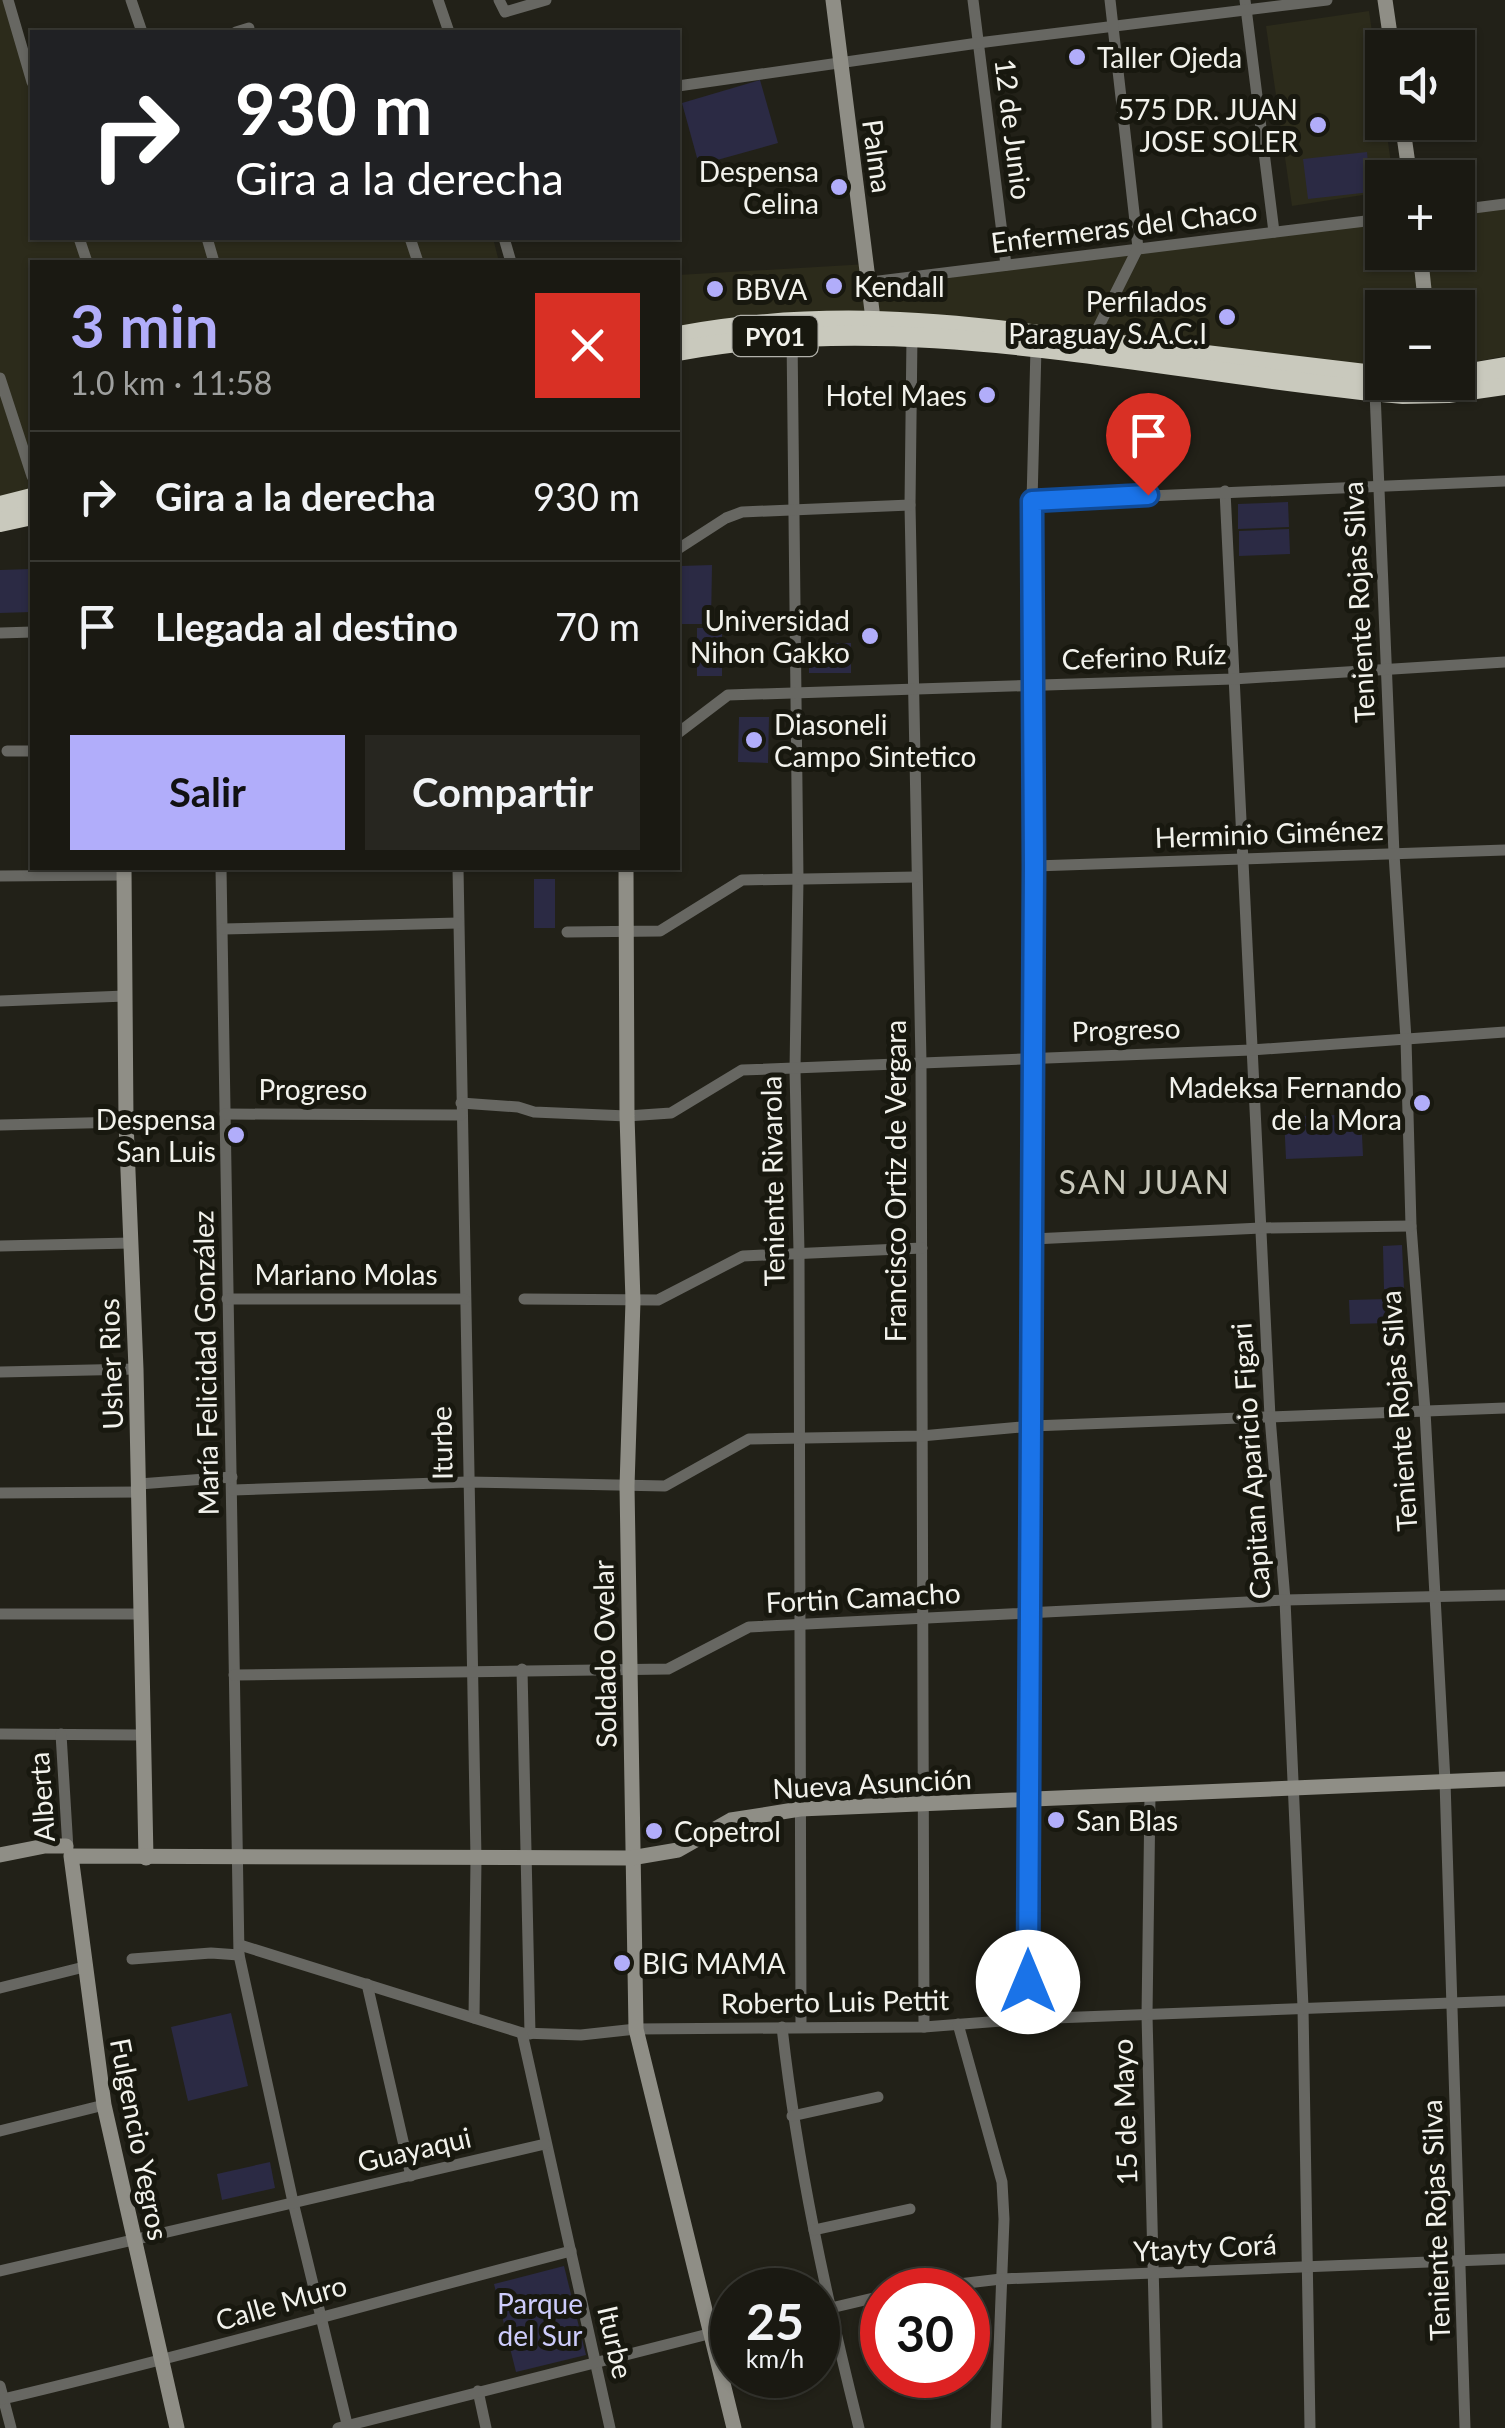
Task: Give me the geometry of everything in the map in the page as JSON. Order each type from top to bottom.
[{"type":"highway","name":"PY01","points":[[680,336],[753,324],[873,319],[992,328],[1365,382]]},
{"type":"highway","name":"PY01","points":[[680,351],[792,335],[912,335],[1365,383]]},
{"type":"highway","points":[[1475,372],[1505,367]]},
{"type":"highway","name":"PY01","points":[[1475,389],[1505,384]]},
{"type":"highway","points":[[0,506],[30,498]]},
{"type":"highway","points":[[0,522],[30,515]]},
{"type":"street","points":[[8,0],[30,75]]},
{"type":"street","points":[[132,0],[141,30]]},
{"type":"street","points":[[438,0],[447,30]]},
{"type":"street","points":[[502,6],[546,0]]},
{"type":"street","name":"Palma","points":[[832,0],[873,319]]},
{"type":"street","name":"12 de Junio","points":[[972,0],[1006,265]]},
{"type":"street","points":[[1091,342],[1138,248],[1110,0]]},
{"type":"street","points":[[680,86],[1246,5],[1327,0]]},
{"type":"street","points":[[1385,0],[1389,30]]},
{"type":"street","points":[[1246,5],[1274,232]]},
{"type":"street","points":[[1475,208],[1505,204]]},
{"type":"street","name":"Enfermeras del Chaco","points":[[871,282],[1365,221]]},
{"type":"street","name":"Teniente Rivarola","points":[[792,335],[798,879],[795,1070],[801,1625],[800,2027]]},
{"type":"street","name":"Francisco Ortiz de Vergara","points":[[912,335],[910,505],[921,1063],[924,2027]]},
{"type":"street","points":[[1028,2019],[1032,501],[1036,348]]},
{"type":"street","points":[[0,378],[30,470]]},
{"type":"street","name":"Teniente Rojas Silva","points":[[1379,400],[1378,485],[1406,1038],[1411,1226],[1445,1781],[1466,2428]]},
{"type":"street","points":[[1032,501],[1505,480]]},
{"type":"street","name":"Capitan Aparicio Figari","points":[[1225,491],[1270,1417],[1285,1600],[1302,2008],[1310,2428]]},
{"type":"street","points":[[680,548],[742,512],[910,505]]},
{"type":"street","points":[[1,634],[30,632]]},
{"type":"street","name":"Ceferino Ruíz","points":[[680,731],[728,695],[1233,678],[1505,662]]},
{"type":"street","points":[[7,751],[30,750]]},
{"type":"street","name":"Herminio Giménez","points":[[1034,866],[1505,850]]},
{"type":"street","name":"María Felicidad González","points":[[221,870],[236,1858]]},
{"type":"street","name":"Iturbe","points":[[458,870],[476,1858],[474,2018]]},
{"type":"street","name":"Soldado Ovelar","points":[[626,870],[633,1302],[628,1486],[631,1858],[636,2029],[734,2428]]},
{"type":"street","points":[[0,876],[124,871]]},
{"type":"street","name":"Usher Rios","points":[[124,871],[126,1122],[136,1369],[146,1858]]},
{"type":"street","points":[[567,932],[660,930],[676,924],[742,880],[916,877]]},
{"type":"street","points":[[223,930],[458,923]]},
{"type":"street","points":[[0,1001],[125,996]]},
{"type":"street","name":"Progreso","points":[[225,1114],[518,1107],[534,1112],[627,1116],[672,1113],[742,1070],[1251,1050],[1505,1032]]},
{"type":"street","points":[[0,1125],[126,1122]]},
{"type":"street","points":[[1033,1239],[1261,1228],[1411,1226]]},
{"type":"street","points":[[0,1246],[130,1243]]},
{"type":"street","points":[[524,1299],[658,1300],[743,1256],[922,1248]]},
{"type":"street","name":"Mariano Molas","points":[[227,1298],[464,1300]]},
{"type":"street","points":[[0,1372],[136,1369]]},
{"type":"street","points":[[0,1493],[232,1483],[665,1486],[749,1439],[920,1436],[1032,1426],[1505,1408]]},
{"type":"street","name":"Fortin Camacho","points":[[234,1675],[668,1669],[749,1628],[1285,1600],[1505,1595]]},
{"type":"street","points":[[0,1614],[141,1614]]},
{"type":"street","name":"Iturbe","points":[[522,1669],[526,2034],[546,2144],[610,2428]]},
{"type":"street","points":[[0,1734],[142,1734]]},
{"type":"street","name":"Alberta","points":[[61,1734],[68,1851]]},
{"type":"street","name":"Nueva Asunción","points":[[0,1855],[45,1846],[146,1858],[631,1858],[678,1850],[731,1820],[800,1809],[1505,1779]]},
{"type":"street","name":"15 de Mayo","points":[[1150,1795],[1146,2015],[1158,2428]]},
{"type":"street","name":"Fulgencio Yegros","points":[[68,1851],[104,2105],[177,2428]]},
{"type":"street","points":[[236,1858],[240,1950],[344,2427],[709,2332]]},
{"type":"street","name":"Roberto Luis Pettit","points":[[132,1958],[240,1950],[367,1984],[526,2034],[581,2036],[636,2029],[924,2027],[1028,2019],[1505,2002]]},
{"type":"street","points":[[0,1988],[84,1967]]},
{"type":"street","points":[[367,1984],[411,2176]]},
{"type":"street","points":[[958,2024],[1002,2182],[996,2428]]},
{"type":"street","points":[[782,2027],[792,2116],[818,2268]]},
{"type":"street","points":[[792,2116],[878,2097]]},
{"type":"street","points":[[0,2132],[104,2105]]},
{"type":"street","name":"Guayaqui","points":[[0,2271],[546,2144]]},
{"type":"street","points":[[814,2230],[910,2210]]},
{"type":"street","name":"Calle Muro","points":[[2,2393],[160,2362],[320,2316],[571,2252]]},
{"type":"street","name":"Ytayty Corá","points":[[990,2281],[1505,2259]]},
{"type":"street","points":[[840,2366],[859,2428]]},
{"type":"street","points":[[478,2392],[486,2428]]},
{"type":"street","points":[[2,2393],[11,2428]]},
{"type":"shaded area","points":[[0,0],[6,0],[30,85],[30,240],[75,240],[81,260],[30,260],[30,492],[0,500]]},
{"type":"shaded area","points":[[1369,11],[1372,30],[1365,30],[1365,140],[1388,140],[1391,160],[1365,160],[1365,195],[1292,206],[1266,26]]},
{"type":"shaded area","points":[[1505,205],[1505,356],[1475,362],[1475,290],[1365,290],[1365,366],[1097,338],[1143,251],[1365,222],[1365,270],[1475,270],[1475,209]]},
{"type":"shaded area","points":[[84,240],[494,240],[498,260],[90,260]]},
{"type":"shaded area","points":[[1138,248],[1090,336],[863,312],[680,331],[680,275],[868,264],[871,281]]},
{"type":"green space","points":[[760,80],[778,143],[699,165],[682,103]]},
{"type":"green space","points":[[1367,152],[1365,193],[1308,199],[1303,159]]},
{"type":"green space","points":[[1288,502],[1289,527],[1238,529],[1238,504]]},
{"type":"green space","points":[[1289,529],[1290,554],[1239,556],[1239,531]]},
{"type":"green space","points":[[712,565],[711,624],[680,624],[680,566]]},
{"type":"green space","points":[[30,569],[30,612],[0,613],[0,570]]},
{"type":"green space","points":[[697,628],[722,628],[722,676],[697,676]]},
{"type":"green space","points":[[809,643],[851,643],[851,673],[809,673]]},
{"type":"green space","name":"Diasoneli Campo Sintetico","points":[[739,717],[769,717],[768,763],[738,762]]},
{"type":"green space","points":[[534,879],[555,879],[555,928],[534,928]]},
{"type":"green space","points":[[1361,1114],[1363,1156],[1286,1159],[1284,1117]]},
{"type":"green space","points":[[1402,1245],[1404,1289],[1384,1289],[1383,1246]]},
{"type":"green space","points":[[1388,1299],[1389,1323],[1350,1324],[1349,1300]]},
{"type":"green space","points":[[231,2013],[248,2086],[188,2101],[171,2027]]},
{"type":"green space","points":[[270,2162],[275,2188],[222,2200],[217,2174]]},
{"type":"green space","name":"Parque del Sur","points":[[564,2266],[586,2355],[516,2372],[494,2284]]},
{"type":"place","name":"Taller Ojeda","points":[[1077,57]]},
{"type":"place","name":"575 DR. JUAN JOSE SOLER","points":[[1318,125]]},
{"type":"place","name":"Despensa Celina","points":[[839,187]]},
{"type":"place","name":"Kendall","points":[[834,286]]},
{"type":"place","name":"BBVA","points":[[715,289]]},
{"type":"place","name":"Perfilados Paraguay S.A.C.I","points":[[1227,317]]},
{"type":"place","name":"Hotel Maes","points":[[987,395]]},
{"type":"place","name":"Universidad Nihon Gakko","points":[[870,636]]},
{"type":"place","name":"Diasoneli Campo Sintetico","points":[[754,740]]},
{"type":"place","name":"Madeksa Fernando de la Mora","points":[[1422,1103]]},
{"type":"place","name":"Despensa San Luis","points":[[236,1135]]},
{"type":"place","name":"San Blas","points":[[1056,1820]]},
{"type":"place","name":"Copetrol","points":[[654,1831]]},
{"type":"place","name":"BIG MAMA","points":[[622,1963]]},
{"type":"district","name":"SAN JUAN","points":[[1145,1181]]},
{"type":"route","points":[[1028,1982],[1032,1613],[1032,501],[1148,495]]}]
